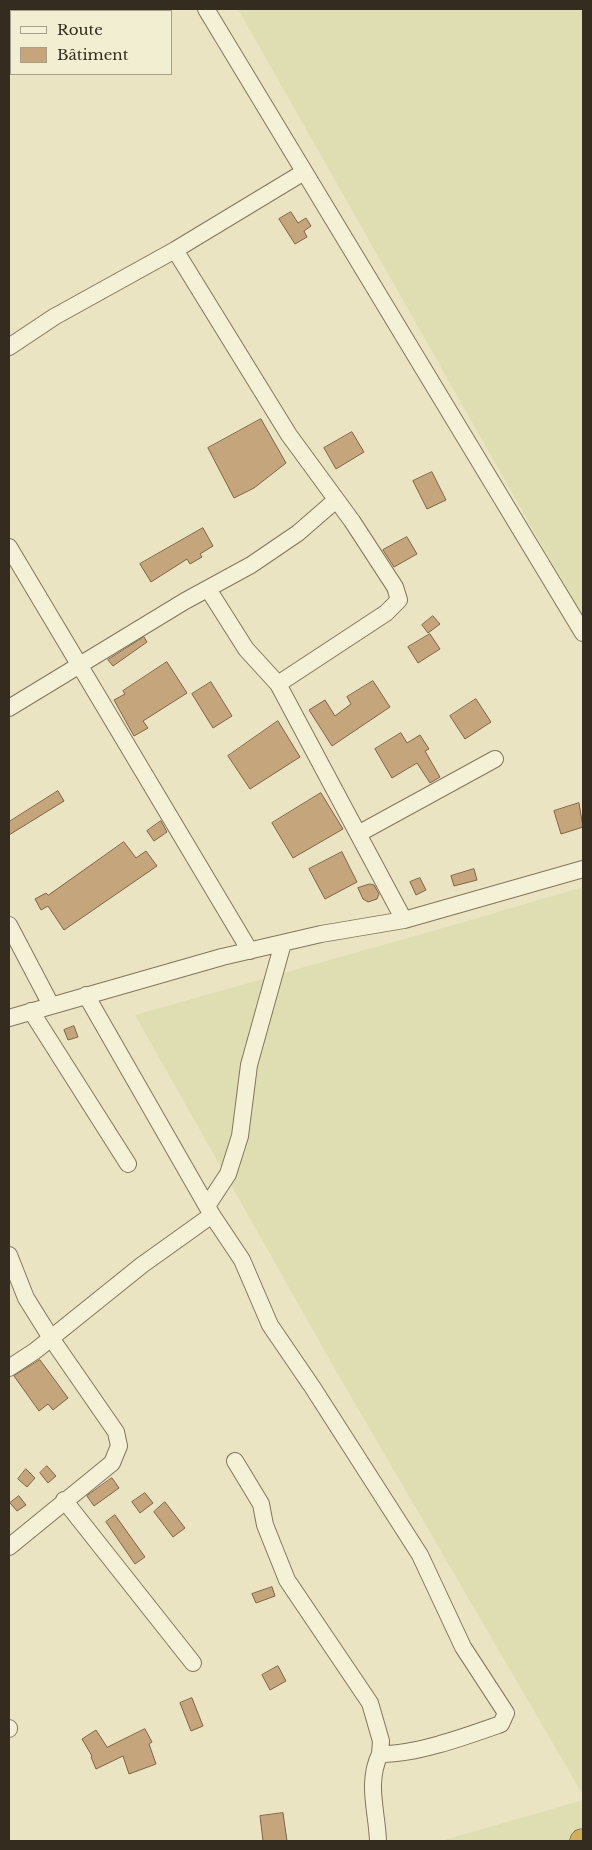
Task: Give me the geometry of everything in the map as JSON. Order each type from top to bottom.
[{"type":"street","points":[[206,9],[583,633]]},
{"type":"street","points":[[9,347],[54,317],[175,250],[304,172]]},
{"type":"street","points":[[175,250],[289,435],[395,587],[399,600],[386,613],[278,684]]},
{"type":"street","points":[[9,708],[208,589],[252,565],[336,500]]},
{"type":"street","points":[[9,547],[250,951]]},
{"type":"street","points":[[208,589],[227,622],[246,649],[278,684],[404,920]]},
{"type":"street","points":[[358,834],[495,759]]},
{"type":"street","points":[[9,1018],[86,995],[250,951],[404,920],[583,869]]},
{"type":"street","points":[[9,926],[51,1005]]},
{"type":"street","points":[[9,1368],[51,1338],[210,1210],[228,1174],[240,1136],[249,1065],[283,943]]},
{"type":"street","points":[[86,995],[210,1210],[242,1260],[270,1326],[313,1388],[420,1555],[463,1647],[506,1713],[501,1724],[471,1734],[395,1754],[380,1754]]},
{"type":"street","points":[[31,1011],[128,1164]]},
{"type":"street","points":[[9,1255],[26,1298],[51,1338],[116,1432],[119,1446],[112,1463],[64,1500],[9,1547]]},
{"type":"street","points":[[235,1461],[260,1504],[268,1533],[287,1580],[370,1704],[381,1741],[380,1754],[374,1766],[371,1787],[378,1841]]},
{"type":"street","points":[[64,1500],[193,1663]]},
{"type":"green space","points":[[238,9],[583,9],[583,618]]},
{"type":"green space","points":[[583,887],[583,1795],[336,1371],[135,1015]]},
{"type":"green space","points":[[583,1800],[583,1841],[441,1841]]},
{"type":"building","points":[[291,212],[298,223],[306,218],[311,226],[304,231],[307,237],[295,244],[279,219]]},
{"type":"building","points":[[261,419],[286,463],[254,488],[234,498],[208,448]]},
{"type":"building","points":[[352,432],[364,452],[336,469],[324,448]]},
{"type":"building","points":[[432,472],[446,500],[427,509],[413,481]]},
{"type":"building","points":[[203,528],[213,546],[200,554],[202,557],[190,564],[187,559],[151,582],[140,564]]},
{"type":"building","points":[[407,537],[417,554],[394,567],[383,550]]},
{"type":"building","points":[[433,616],[440,624],[428,633],[422,625]]},
{"type":"building","points":[[430,634],[440,649],[418,663],[408,647]]},
{"type":"building","points":[[144,637],[147,642],[113,666],[108,660]]},
{"type":"building","points":[[167,662],[187,693],[143,721],[148,728],[134,736],[114,700],[125,694],[123,691]]},
{"type":"building","points":[[373,681],[390,707],[332,746],[309,710],[325,700],[335,716],[351,704],[347,697]]},
{"type":"building","points":[[211,682],[232,716],[213,728],[192,694]]},
{"type":"building","points":[[476,699],[491,722],[465,739],[450,716]]},
{"type":"building","points":[[278,721],[300,757],[250,789],[228,756]]},
{"type":"building","points":[[401,733],[407,743],[420,735],[429,749],[425,751],[440,777],[430,783],[417,763],[392,778],[375,749]]},
{"type":"building","points":[[58,791],[64,801],[9,835],[9,822]]},
{"type":"building","points":[[321,793],[343,829],[293,858],[272,823]]},
{"type":"building","points":[[579,803],[583,827],[561,834],[554,811]]},
{"type":"building","points":[[161,821],[167,832],[154,841],[147,831]]},
{"type":"building","points":[[124,842],[136,858],[146,851],[157,866],[64,930],[48,906],[41,910],[35,899],[46,893],[48,895]]},
{"type":"building","points":[[342,852],[357,882],[325,899],[309,869]]},
{"type":"building","points":[[474,869],[477,880],[454,886],[451,876]]},
{"type":"building","points":[[420,878],[426,890],[416,895],[410,882]]},
{"type":"building","points":[[370,884],[374,885],[379,894],[377,899],[368,902],[363,899],[358,888]]},
{"type":"building","points":[[74,1026],[78,1037],[68,1040],[64,1030]]},
{"type":"building","points":[[40,1360],[68,1398],[53,1410],[48,1404],[39,1411],[14,1376]]},
{"type":"building","points":[[47,1466],[56,1476],[48,1483],[40,1473]]},
{"type":"building","points":[[26,1469],[35,1478],[27,1487],[18,1479]]},
{"type":"building","points":[[112,1478],[119,1488],[94,1506],[87,1496]]},
{"type":"building","points":[[145,1493],[153,1503],[140,1513],[132,1502]]},
{"type":"building","points":[[19,1496],[26,1505],[17,1511],[10,1503]]},
{"type":"building","points":[[165,1502],[185,1528],[173,1537],[154,1512]]},
{"type":"building","points":[[115,1515],[145,1557],[135,1564],[106,1522]]},
{"type":"building","points":[[272,1587],[275,1596],[256,1603],[252,1594]]},
{"type":"building","points":[[278,1666],[286,1681],[270,1690],[262,1675]]},
{"type":"building","points":[[192,1698],[203,1726],[191,1731],[180,1703]]},
{"type":"building","points":[[145,1729],[152,1742],[149,1744],[156,1764],[129,1774],[123,1756],[96,1769],[92,1756],[82,1739],[96,1730],[107,1747]]},
{"type":"building","points":[[283,1813],[287,1841],[263,1841],[260,1816]]}]
